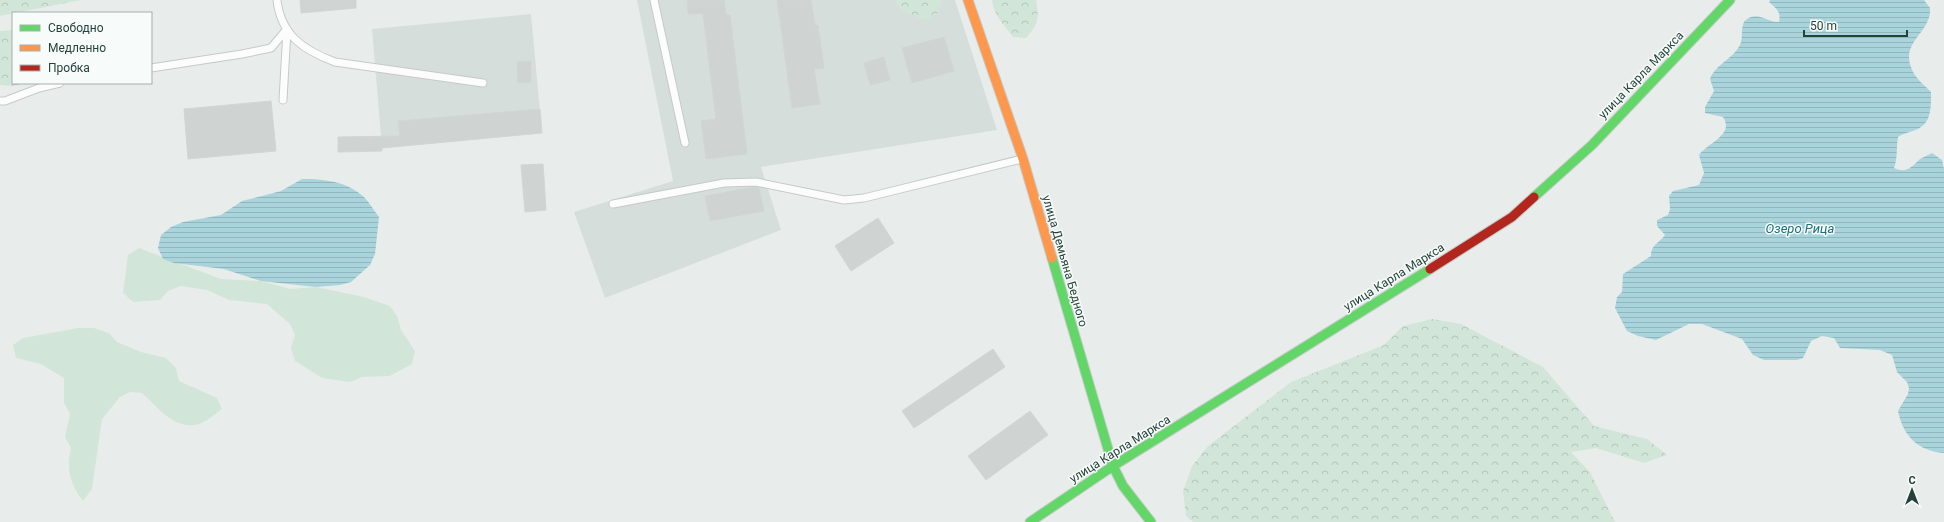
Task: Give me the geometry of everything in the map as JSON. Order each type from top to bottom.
[{"type":"street","name":"улица Демьяна Бедного","points":[[968,0],[1023,159],[1112,466],[1123,486],[1151,522]]},
{"type":"street","name":"улица Карла Маркса","points":[[1030,522],[1112,466],[1308,346],[1512,217],[1592,145],[1730,0]]},
{"type":"lane","points":[[277,0],[279,15],[292,38],[314,54],[335,62],[483,83]]},
{"type":"lane","points":[[654,0],[685,143]]},
{"type":"lane","points":[[152,68],[271,48],[287,29]]},
{"type":"lane","points":[[283,100],[287,29]]},
{"type":"lane","points":[[0,101],[5,101],[39,88],[56,84]]},
{"type":"lane","points":[[613,204],[724,183],[756,182],[844,200],[864,198],[1023,159]]},
{"type":"shaded area","points":[[637,0],[955,0],[997,130],[761,167],[781,230],[605,298],[574,212],[673,181]]},
{"type":"shaded area","points":[[531,14],[542,133],[382,148],[372,29]]},
{"type":"green space","points":[[0,0],[81,0],[20,12],[12,12],[12,14],[0,16]]},
{"type":"green space","points":[[895,0],[942,0],[938,12],[928,20],[904,11]]},
{"type":"green space","points":[[992,0],[1036,0],[1038,16],[1036,24],[1026,38],[1013,37],[997,15]]},
{"type":"green space","points":[[12,30],[12,84],[23,84],[14,86],[0,85],[0,31]]},
{"type":"green space","points":[[139,248],[221,279],[261,281],[290,289],[316,287],[364,297],[390,306],[397,316],[401,330],[415,351],[412,364],[390,376],[362,377],[350,382],[322,378],[295,361],[291,348],[295,335],[290,324],[267,304],[229,300],[207,290],[181,286],[168,291],[160,300],[133,302],[123,293],[128,255]]},
{"type":"green space","points":[[1432,319],[1461,324],[1543,367],[1594,426],[1647,439],[1667,455],[1644,463],[1596,448],[1571,452],[1590,472],[1615,522],[1193,522],[1186,516],[1183,491],[1192,466],[1208,446],[1291,382],[1384,345],[1403,326]]},
{"type":"green space","points":[[78,328],[94,328],[109,333],[117,342],[141,352],[166,358],[176,368],[179,381],[217,398],[222,409],[202,423],[190,425],[174,421],[160,411],[142,393],[130,392],[120,397],[102,419],[92,489],[83,501],[72,482],[69,470],[71,448],[65,437],[70,414],[64,403],[64,378],[41,364],[16,358],[13,345],[23,338]]},
{"type":"water","name":"Озеро Рица","points":[[1770,0],[1924,0],[1930,8],[1926,24],[1913,43],[1909,58],[1914,74],[1931,92],[1929,116],[1925,124],[1921,127],[1898,137],[1894,168],[1898,170],[1906,170],[1920,159],[1932,153],[1942,160],[1944,169],[1944,453],[1935,452],[1919,445],[1913,441],[1904,428],[1898,411],[1908,394],[1909,388],[1907,382],[1897,372],[1892,355],[1880,350],[1840,348],[1834,338],[1822,336],[1811,341],[1803,358],[1797,360],[1764,360],[1753,355],[1742,339],[1702,324],[1689,324],[1656,340],[1638,336],[1627,331],[1615,308],[1617,297],[1622,292],[1623,274],[1651,256],[1653,247],[1665,235],[1657,226],[1657,220],[1668,215],[1670,209],[1669,196],[1673,191],[1699,185],[1704,173],[1699,155],[1723,134],[1726,123],[1723,117],[1705,113],[1705,107],[1714,91],[1710,79],[1713,73],[1731,57],[1738,48],[1741,42],[1743,23],[1747,19],[1755,16],[1779,22],[1779,13],[1769,2]]},
{"type":"water","points":[[302,179],[326,180],[350,187],[364,197],[379,217],[375,254],[370,265],[351,282],[340,285],[316,287],[261,281],[224,269],[174,263],[163,259],[158,248],[161,235],[171,227],[183,222],[221,215],[242,201],[281,191]]},
{"type":"building","points":[[300,0],[356,0],[356,8],[301,13]]},
{"type":"building","points":[[687,0],[724,0],[726,15],[730,15],[747,154],[706,159],[701,121],[716,119],[703,13],[688,14]]},
{"type":"building","points":[[777,0],[811,0],[815,25],[818,25],[824,68],[814,69],[820,104],[792,108]]},
{"type":"building","points":[[944,37],[954,71],[912,83],[902,48]]},
{"type":"building","points":[[884,57],[890,80],[870,85],[864,63]]},
{"type":"building","points":[[531,61],[531,82],[518,83],[517,62]]},
{"type":"building","points":[[271,101],[276,151],[188,159],[184,109]]},
{"type":"building","points":[[540,109],[542,133],[382,148],[382,151],[338,152],[338,137],[400,136],[398,121]]},
{"type":"building","points":[[543,164],[546,210],[525,212],[521,165]]},
{"type":"building","points":[[753,187],[759,188],[764,211],[710,221],[705,196]]},
{"type":"building","points":[[878,218],[894,243],[851,271],[835,246]]},
{"type":"building","points":[[993,349],[1005,367],[914,428],[902,411]]},
{"type":"building","points":[[1030,411],[1048,435],[986,480],[968,456]]},
{"type":"traffic: fast","points":[[1534,197],[1592,145],[1730,0]]},
{"type":"traffic: fast","points":[[1052,258],[1113,466],[1123,486],[1151,522]]},
{"type":"traffic: fast","points":[[1030,522],[1113,466],[1430,269]]},
{"type":"traffic: slow","points":[[968,0],[1023,159],[1052,258]]},
{"type":"traffic: jam","points":[[1430,269],[1512,217],[1534,197]]}]
